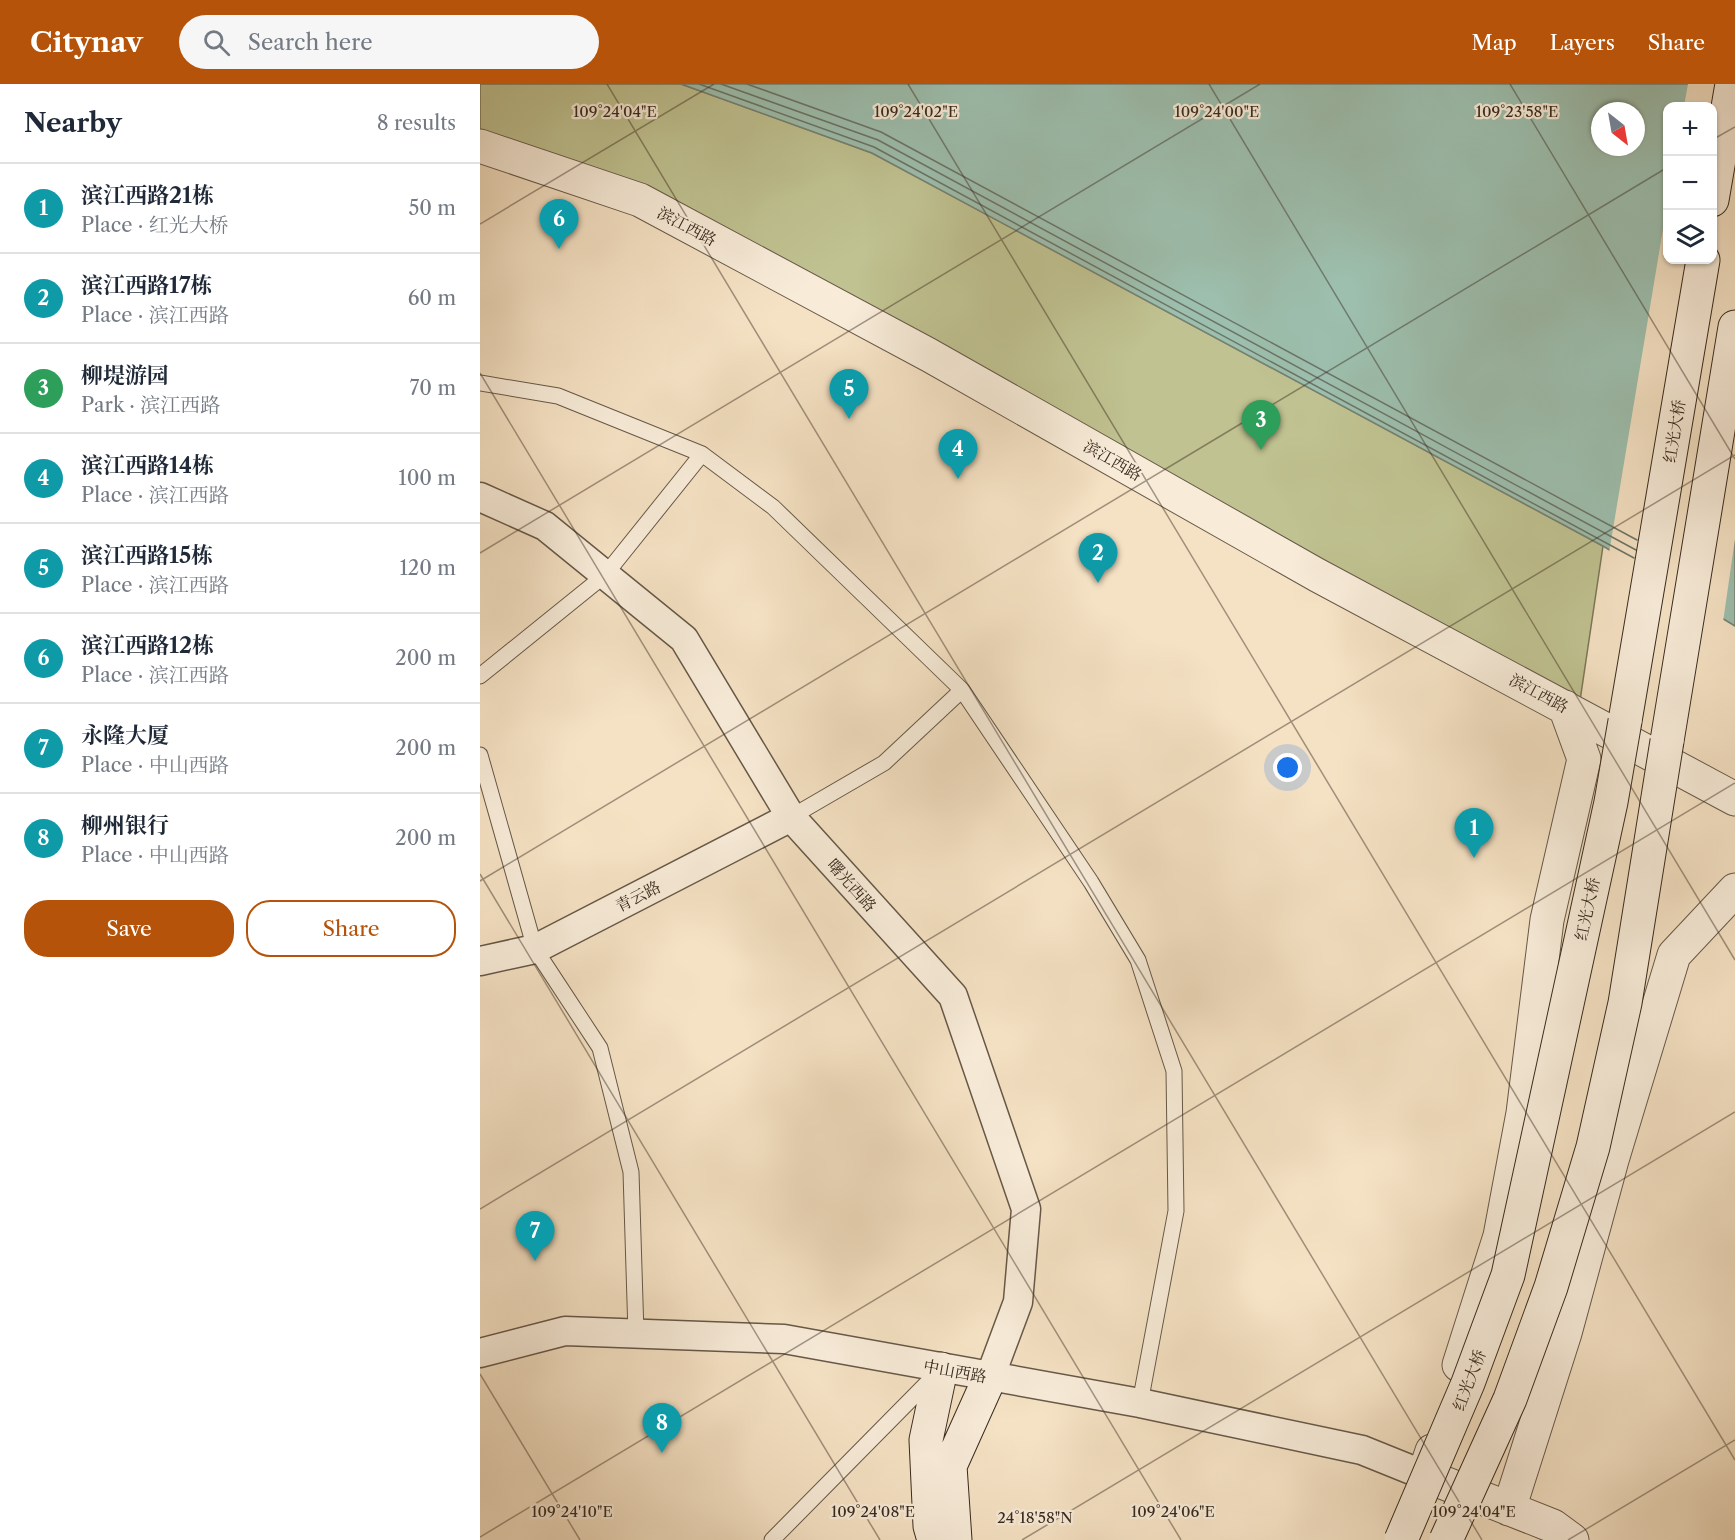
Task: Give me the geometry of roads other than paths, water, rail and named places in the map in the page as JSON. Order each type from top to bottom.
[{"type":"street","points":[[1717,176],[1732,84]]},
{"type":"street","name":"滨江西路","points":[[480,146],[640,200],[929,355],[1317,575],[1735,799]]},
{"type":"street","name":"红光大桥","points":[[1401,1540],[1468,1383],[1508,1275],[1611,802],[1701,264]]},
{"type":"street","points":[[1446,1540],[1510,1399],[1551,1287],[1593,1147],[1625,1003],[1735,327]]},
{"type":"street","name":"曙光西路","points":[[480,497],[545,526],[684,639],[791,817],[953,996],[1026,1209],[1018,1302],[990,1377]]},
{"type":"street","points":[[1565,707],[1584,759],[1547,921],[1523,1113],[1500,1236],[1424,1475],[1553,1526],[1572,1540]]},
{"type":"street","name":"青云路","points":[[480,961],[535,949],[791,817]]},
{"type":"street","points":[[1509,1509],[1565,1333],[1612,1160],[1674,955],[1735,890]]},
{"type":"street","name":"中山西路","points":[[480,1353],[565,1331],[784,1339],[1140,1403],[1362,1450],[1424,1475]]},
{"type":"street","points":[[934,1540],[930,1526],[926,1440],[941,1369]]},
{"type":"street","points":[[955,1540],[950,1466],[990,1377]]},
{"type":"lane","points":[[480,383],[558,396],[702,454],[773,507],[962,690],[1091,882],[1138,960],[1174,1071],[1176,1211],[1140,1403]]},
{"type":"lane","points":[[480,676],[605,575],[702,454]]},
{"type":"lane","points":[[791,817],[884,763],[962,690]]},
{"type":"lane","points":[[480,755],[535,949],[600,1048],[631,1172],[636,1334]]},
{"type":"lane","points":[[772,1540],[941,1369]]},
{"type":"water","points":[[681,84],[1735,84],[1735,626],[1603,546],[872,153]]},
{"type":"place","name":"滨江西路12栋","points":[[559,249]]},
{"type":"place","name":"滨江西路15栋","points":[[849,419]]},
{"type":"place","name":"柳堤游园","points":[[1261,450]]},
{"type":"place","name":"滨江西路14栋","points":[[958,479]]},
{"type":"place","name":"滨江西路17栋","points":[[1098,583]]},
{"type":"place","name":"滨江西路21栋","points":[[1474,858]]},
{"type":"place","name":"永隆大厦","points":[[535,1261]]},
{"type":"place","name":"柳州银行","points":[[662,1453]]}]
